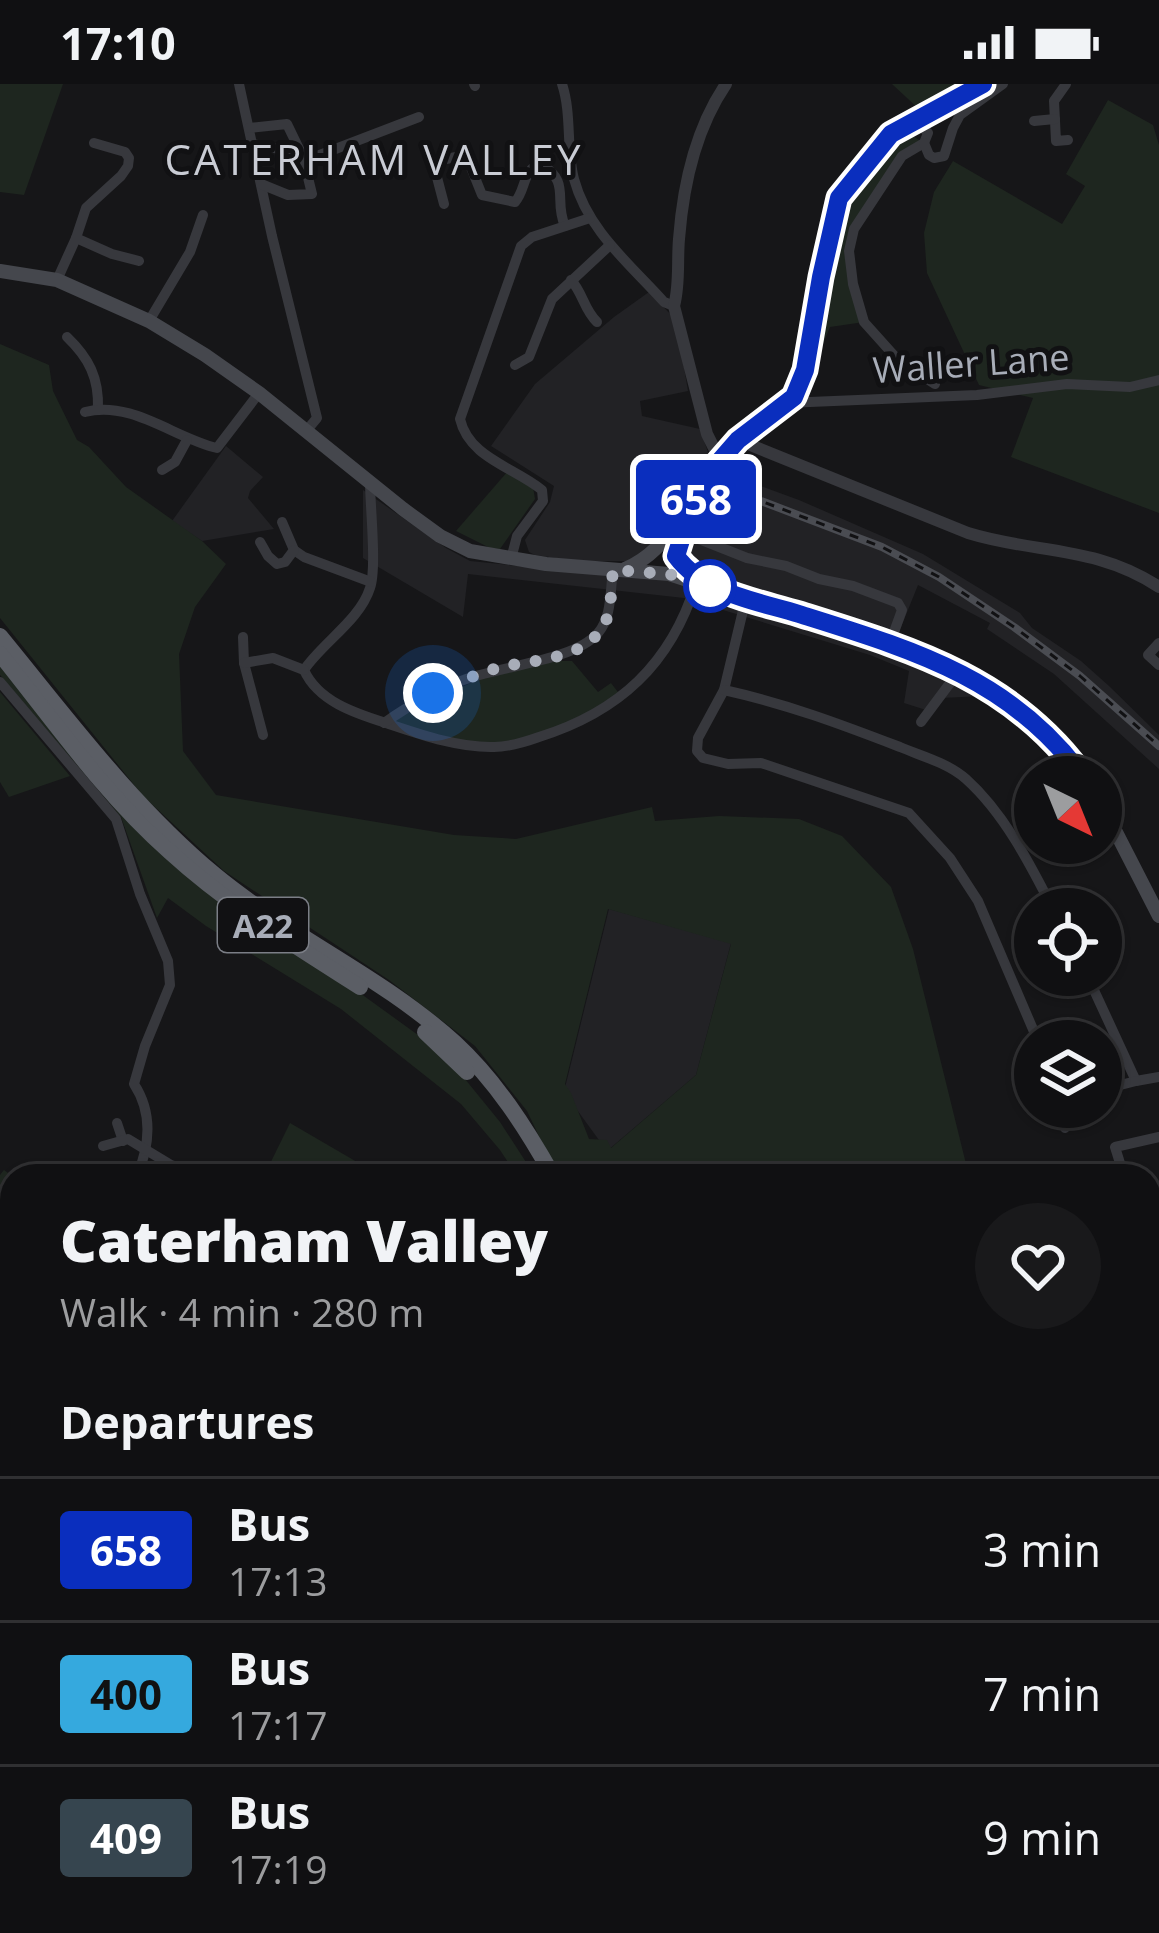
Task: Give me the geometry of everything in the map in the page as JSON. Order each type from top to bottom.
[{"type":"highway","name":"A22","points":[[0,636],[128,790],[181,845],[219,878],[383,988],[458,1046],[515,1112],[546,1164]]},
{"type":"highway","name":"A22","points":[[0,655],[90,766],[169,852],[254,919],[424,1032],[499,1110],[533,1164]]},
{"type":"main road","points":[[664,574],[651,567],[655,552],[692,505],[710,472],[738,440],[794,397],[805,370],[839,198],[891,134],[983,84]]},
{"type":"main road","points":[[0,271],[58,280],[149,321],[259,393],[440,536],[470,551],[664,574],[890,643],[959,671],[1019,709],[1066,756]]},
{"type":"main road","points":[[664,574],[677,566],[692,505]]},
{"type":"main road","points":[[617,570],[670,549],[701,584]]},
{"type":"main road","points":[[1122,844],[1159,916]]},
{"type":"street","points":[[562,84],[575,182],[590,218],[664,302],[674,306]]},
{"type":"street","points":[[722,458],[707,434],[674,306],[683,198],[708,110],[726,84]]},
{"type":"street","points":[[924,142],[929,155],[944,156],[960,115],[1004,84]]},
{"type":"street","points":[[1066,84],[1054,101],[1056,141],[1068,140]]},
{"type":"street","points":[[242,85],[316,418],[308,430]]},
{"type":"street","points":[[304,161],[419,117]]},
{"type":"street","points":[[915,119],[928,133],[924,142],[902,156],[854,229],[849,250],[864,322],[899,361],[935,384]]},
{"type":"street","points":[[1034,121],[1055,119]]},
{"type":"street","points":[[249,128],[287,124],[312,194],[288,195],[261,184]]},
{"type":"street","points":[[58,280],[86,208],[128,166],[125,152],[94,143]]},
{"type":"street","points":[[252,144],[291,151],[304,161]]},
{"type":"street","points":[[444,204],[436,161],[466,154],[482,195],[515,202],[526,175],[540,163],[556,176],[565,226]]},
{"type":"street","points":[[149,321],[190,252],[203,214]]},
{"type":"street","points":[[511,559],[518,536],[543,502],[542,490],[478,450],[468,440],[460,419],[521,246],[532,237],[590,218]]},
{"type":"street","points":[[76,238],[139,261]]},
{"type":"street","points":[[515,365],[529,358],[552,299],[610,245]]},
{"type":"street","points":[[571,280],[596,322]]},
{"type":"street","points":[[67,337],[91,365],[98,391],[91,410],[143,417],[187,440],[217,448],[259,393]]},
{"type":"street","name":"Waller Lane","points":[[786,403],[976,395],[1066,384],[1130,387],[1159,380]]},
{"type":"street","points":[[170,471],[187,440]]},
{"type":"street","points":[[738,440],[968,532],[1087,556],[1121,566],[1159,587]]},
{"type":"street","points":[[304,670],[354,614],[371,587],[370,482]]},
{"type":"street","points":[[282,522],[294,550],[304,557],[371,582]]},
{"type":"street","points":[[677,554],[694,537],[747,558],[898,603],[902,610],[890,643]]},
{"type":"street","points":[[260,542],[277,564],[294,550]]},
{"type":"street","points":[[384,723],[457,682],[567,653],[590,641],[606,621],[617,570]]},
{"type":"street","points":[[244,663],[273,658],[304,670],[310,684],[331,700],[384,723],[494,748],[568,728],[621,697],[662,655],[701,584]]},
{"type":"street","points":[[746,598],[724,690],[698,738],[697,751],[703,758],[728,764],[761,763],[909,813],[950,858],[978,901],[1029,1020]]},
{"type":"street","points":[[243,638],[244,663],[263,735]]},
{"type":"street","points":[[1159,643],[1148,655],[1159,665]]},
{"type":"street","points":[[921,722],[959,671]]},
{"type":"street","points":[[0,682],[116,819],[168,961],[170,985],[134,1084],[149,1116],[142,1164]]},
{"type":"street","points":[[724,690],[812,713],[919,754],[964,777],[988,802],[1041,888]]},
{"type":"street","points":[[1097,996],[1136,1082]]},
{"type":"street","points":[[1122,1085],[1159,1077]]},
{"type":"street","points":[[117,1123],[123,1141]]},
{"type":"street","points":[[1120,1164],[1115,1147],[1159,1138]]},
{"type":"street","points":[[103,1146],[128,1139],[167,1164]]},
{"type":"shaded area","points":[[0,84],[63,84],[24,195],[0,192]]},
{"type":"shaded area","points":[[892,84],[967,84],[920,110]]},
{"type":"shaded area","points":[[1108,100],[1153,125],[1159,145],[1159,513],[1011,457],[1033,398],[979,385],[927,273],[924,233],[934,192],[953,161],[1062,224],[1085,186],[1066,174]]},
{"type":"shaded area","points":[[908,133],[924,143],[902,156],[855,229],[849,250],[864,322],[830,327],[815,363],[812,356],[838,234],[863,182]]},
{"type":"shaded area","points":[[649,292],[676,320],[688,391],[640,401],[642,416],[700,429],[710,458],[699,469],[659,543],[628,561],[535,555],[525,540],[550,502],[554,486],[491,446],[535,384]]},
{"type":"shaded area","points":[[0,344],[49,365],[53,391],[77,440],[126,487],[226,564],[195,607],[179,654],[183,751],[216,795],[454,835],[516,839],[652,807],[655,821],[719,816],[799,819],[842,836],[891,887],[913,949],[966,1164],[552,1164],[527,1111],[475,1046],[389,980],[224,871],[143,796],[0,618]],"holes":[[[608,909],[731,944],[696,1075],[611,1148],[607,1140],[589,1139],[565,1084]]]},
{"type":"shaded area","points":[[226,446],[263,477],[248,498],[274,529],[202,541],[172,521]]},
{"type":"shaded area","points":[[508,471],[533,487],[535,499],[500,549],[456,531]]},
{"type":"shaded area","points":[[720,471],[923,554],[1020,613],[1032,628],[1081,661],[1159,735],[1159,769],[1054,674],[987,629],[990,623],[918,585],[895,642],[688,564],[680,550]]},
{"type":"shaded area","points":[[363,490],[470,561],[674,578],[950,675],[983,696],[941,698],[926,710],[904,703],[909,671],[684,598],[468,574],[463,617],[363,558]]},
{"type":"shaded area","points":[[0,661],[96,782],[418,1035],[465,1079],[527,1164],[509,1164],[461,1104],[341,1009],[168,898],[157,918],[121,817],[0,675]]},
{"type":"shaded area","points":[[572,661],[598,692],[611,683],[621,696],[569,728],[494,748],[384,723],[486,676]]},
{"type":"shaded area","points":[[0,692],[70,776],[9,797],[0,782]]},
{"type":"shaded area","points":[[609,909],[731,943],[696,1075],[607,1151],[564,1092]]},
{"type":"shaded area","points":[[290,1123],[360,1164],[270,1164]]},
{"type":"railway","points":[[732,490],[882,547],[939,577],[1080,676],[1159,746]]},
{"type":"bus line","name":"658","points":[[983,84],[891,134],[839,198],[805,370],[794,397],[738,440],[710,472],[692,505],[676,556],[706,585],[890,643],[959,671],[1019,709],[1066,756]]},
{"type":"district","name":"CATERHAM VALLEY","points":[[374,158]]},
{"type":"route","points":[[433,693],[499,668],[567,653],[590,641],[606,621],[613,570],[669,574],[710,586]]}]
